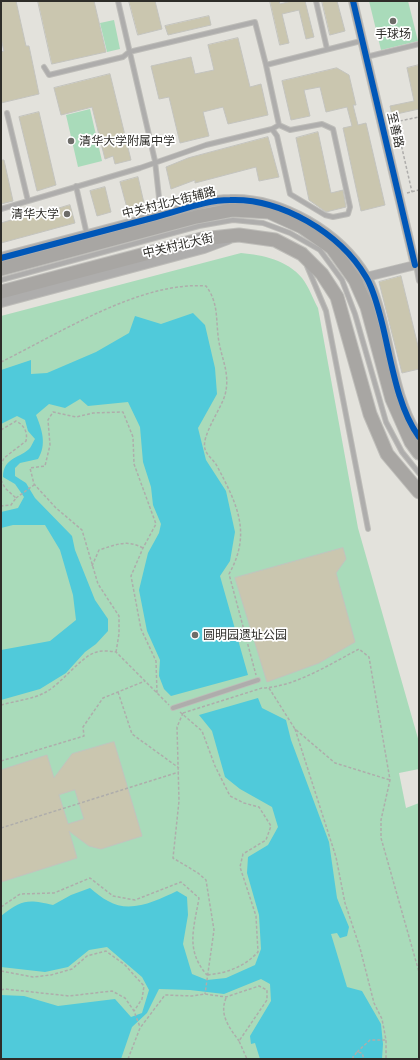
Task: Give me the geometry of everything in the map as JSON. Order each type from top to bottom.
[{"type":"main road","name":"中关村北大街","points":[[1,269],[88,241],[196,217],[232,210],[269,212],[302,227],[332,248],[361,278],[367,307],[392,399],[411,442],[419,453]]},
{"type":"main road","name":"中关村北大街","points":[[1,292],[202,239],[239,235],[275,240],[302,254],[322,274],[337,297],[370,414],[387,454],[419,492]]},
{"type":"street","name":"至善路","points":[[353,1],[361,41],[417,264]]},
{"type":"street","name":"中关村北大街辅路","points":[[1,258],[88,241],[191,207],[230,200],[270,204],[304,218],[338,242],[377,304],[398,392],[414,431],[419,437]]},
{"type":"street","points":[[1,302],[204,248],[239,235]]},
{"type":"street","points":[[361,278],[417,264]]},
{"type":"lane","points":[[118,1],[154,162],[161,216]]},
{"type":"lane","points":[[316,1],[327,49]]},
{"type":"lane","points":[[44,67],[49,75],[123,57],[129,52],[255,22],[279,125]]},
{"type":"lane","points":[[266,65],[361,41]]},
{"type":"lane","points":[[366,57],[419,44]]},
{"type":"lane","points":[[7,113],[28,201]]},
{"type":"lane","points":[[272,129],[277,136],[290,194],[325,215],[333,217],[348,214],[350,207],[333,129],[322,124],[290,130],[279,125]]},
{"type":"lane","points":[[1,209],[140,168],[206,145],[272,129],[279,125]]},
{"type":"lane","points":[[76,186],[88,241]]},
{"type":"lane","name":"中关村北大街","points":[[1,280],[199,226],[233,220],[263,223],[290,233],[320,250],[342,280],[355,314],[386,422],[402,452],[419,473]]},
{"type":"lane","points":[[302,254],[326,311],[368,529]]},
{"type":"lane","points":[[417,264],[419,281]]},
{"type":"lane","points":[[173,708],[258,680]]},
{"type":"path","points":[[383,125],[419,117]]},
{"type":"path","points":[[396,122],[412,192]]},
{"type":"path","points":[[399,194],[419,190]]},
{"type":"path","points":[[1,362],[112,306],[173,287],[206,286],[212,294],[218,319],[218,336],[226,364],[227,381],[225,396],[206,438],[204,448],[208,456],[215,462],[232,494],[239,517],[241,540],[237,559],[228,574],[258,680],[262,688]]},
{"type":"path","points":[[116,652],[119,634],[118,616],[98,584],[82,530],[56,508],[34,484],[30,468],[45,466],[50,445],[48,420],[53,412],[76,417],[93,413],[123,412],[133,437],[134,464],[156,524],[143,548],[131,576],[141,629],[156,661],[157,693]]},
{"type":"path","points":[[1,430],[16,421],[22,424],[28,435],[22,446],[4,458],[1,465]]},
{"type":"path","points":[[1,480],[5,488],[16,498]]},
{"type":"path","points":[[1,506],[11,505],[16,498],[34,484]]},
{"type":"path","points":[[92,566],[99,550],[115,545],[133,542],[143,548]]},
{"type":"path","points":[[204,994],[214,930],[206,880],[198,873],[173,858],[179,801],[177,727],[183,713],[262,688],[269,688],[310,676],[359,649],[369,657],[390,780],[381,820],[381,838],[419,972]]},
{"type":"path","points":[[1,705],[45,693],[66,677],[85,658],[94,653],[116,652],[173,708],[183,713],[202,731],[215,766],[230,796],[244,803],[259,807],[271,826],[266,840],[243,854],[240,867],[256,916],[258,952],[249,962],[225,973],[207,975]]},
{"type":"path","points":[[1,761],[84,736],[83,727],[104,698],[145,681]]},
{"type":"path","points":[[269,688],[295,729],[336,857],[345,903],[360,948],[374,1003],[382,1018],[386,1040],[386,1059]]},
{"type":"path","points":[[118,692],[132,734],[179,768]]},
{"type":"path","points":[[295,729],[335,763],[390,780]]},
{"type":"path","points":[[1,828],[179,772]]},
{"type":"path","points":[[1,907],[20,894],[54,893],[90,878],[113,896],[135,900],[182,882],[199,898],[192,942],[200,966],[207,975]]},
{"type":"path","points":[[1,971],[33,977],[51,975],[72,969],[87,956],[106,951],[125,965],[144,986],[142,999],[134,1011]]},
{"type":"path","points":[[128,1059],[140,1028],[165,995],[204,994],[226,997],[259,986],[267,990],[267,1000],[239,1041]]},
{"type":"path","points":[[1,990],[31,991],[69,996],[112,991],[124,998],[134,1011],[140,1028]]},
{"type":"path","points":[[226,997],[223,1006],[223,1015],[239,1041],[247,1059]]},
{"type":"path","points":[[353,1059],[357,1052],[370,1040],[386,1040]]},
{"type":"path","points":[[357,1052],[362,1053],[364,1059]]},
{"type":"green space","name":"手球场","points":[[369,1],[408,1],[418,41],[381,50]]},
{"type":"green space","points":[[114,20],[120,49],[107,52],[100,23]]},
{"type":"green space","points":[[90,109],[102,161],[78,167],[66,115]]},
{"type":"green space","name":"圆明园遗址公园","points":[[241,253],[266,257],[282,263],[296,272],[309,289],[318,308],[358,528],[419,742],[419,769],[399,773],[406,808],[419,803],[419,1059],[1,1059],[1,316]]},
{"type":"water","points":[[193,313],[205,325],[215,368],[217,394],[198,428],[206,460],[226,491],[235,532],[230,561],[220,576],[248,675],[171,696],[164,689],[159,676],[160,660],[147,631],[139,590],[148,553],[159,533],[161,524],[153,505],[151,487],[143,462],[140,427],[128,402],[88,406],[80,399],[65,408],[49,404],[36,415],[43,437],[41,453],[38,459],[20,463],[15,468],[15,476],[26,483],[35,498],[72,536],[75,550],[95,600],[108,619],[108,631],[96,644],[85,652],[66,673],[40,689],[1,700],[1,650],[50,641],[76,620],[73,595],[60,550],[45,525],[13,525],[1,528],[1,512],[18,508],[24,497],[15,484],[3,477],[4,470],[9,462],[30,448],[35,439],[28,431],[25,420],[17,416],[1,424],[1,370],[31,360],[31,374],[47,373],[96,352],[129,333],[135,316],[161,324]]},
{"type":"water","points":[[258,698],[262,708],[286,720],[291,740],[329,842],[337,898],[349,927],[347,936],[340,938],[337,933],[331,934],[347,987],[362,991],[381,1024],[383,1044],[382,1059],[260,1059],[255,1043],[251,1044],[250,1036],[271,1001],[270,984],[261,979],[224,994],[190,990],[159,989],[147,1013],[132,1027],[121,1059],[1,1059],[1,995],[24,996],[58,1006],[115,999],[131,1017],[142,1013],[149,990],[142,977],[107,947],[89,950],[68,967],[45,972],[1,967],[1,916],[14,907],[25,902],[37,902],[53,905],[71,895],[90,888],[116,905],[134,906],[152,902],[177,891],[187,897],[188,915],[183,944],[192,974],[207,980],[226,978],[255,965],[261,949],[259,915],[247,873],[248,857],[268,845],[278,827],[272,807],[240,789],[225,777],[212,731],[199,715]]},
{"type":"building","points":[[1,1],[16,1],[26,46],[29,46],[39,94],[1,103],[1,52],[4,51],[1,39]]},
{"type":"building","points":[[38,1],[94,1],[106,52],[52,64]]},
{"type":"building","points":[[129,1],[155,1],[162,29],[138,35]]},
{"type":"building","points":[[270,1],[279,1],[280,4],[292,1],[305,1],[314,37],[306,39],[299,10],[282,14],[289,43],[280,45]]},
{"type":"building","points":[[322,1],[337,1],[345,31],[330,35]]},
{"type":"building","points":[[209,16],[211,25],[168,35],[165,26]]},
{"type":"building","points":[[238,38],[250,87],[261,84],[268,115],[228,124],[223,107],[203,112],[209,136],[180,143],[169,97],[159,99],[151,66],[191,57],[195,74],[214,70],[208,45]]},
{"type":"building","points":[[419,65],[419,109],[392,115],[390,106],[414,101],[407,68]]},
{"type":"building","points":[[337,68],[349,75],[356,105],[353,105],[358,125],[366,123],[385,205],[361,211],[343,128],[352,126],[347,107],[326,112],[320,87],[304,90],[310,116],[291,120],[282,81]]},
{"type":"building","points":[[110,74],[131,160],[115,164],[113,156],[105,159],[92,107],[61,115],[54,88]]},
{"type":"building","points":[[39,112],[56,185],[37,191],[19,117]]},
{"type":"building","points":[[318,132],[331,193],[343,190],[346,207],[326,212],[309,200],[296,138]]},
{"type":"building","points":[[268,137],[279,177],[259,181],[256,167],[195,183],[195,180],[171,189],[166,167],[188,158]]},
{"type":"building","points":[[1,160],[4,160],[13,201],[1,204]]},
{"type":"building","points":[[138,177],[144,203],[127,208],[120,182]]},
{"type":"building","points":[[105,187],[111,212],[97,216],[90,191]]},
{"type":"building","points":[[70,205],[75,223],[1,243],[1,223],[48,209],[48,211]]},
{"type":"building","points":[[401,276],[419,350],[419,369],[402,373],[379,282]]},
{"type":"building","points":[[343,548],[346,559],[336,573],[355,642],[319,663],[267,682],[235,578]]},
{"type":"building","points":[[114,742],[142,836],[101,849],[89,846],[69,831],[77,858],[1,882],[1,770],[47,755],[54,778],[72,754]],"holes":[[[75,790],[84,819],[68,824],[59,795]]]},
{"type":"cycle path","points":[[353,1],[415,265]]},
{"type":"cycle path","points":[[1,258],[193,206],[221,200],[249,201],[269,205],[289,212],[307,221],[341,246],[355,261],[366,277],[377,305],[400,397],[411,425],[419,437]]},
{"type":"place","name":"手球场","points":[[393,21]]},
{"type":"place","name":"清华大学附属中学","points":[[71,141]]},
{"type":"place","name":"清华大学","points":[[67,214]]},
{"type":"place","name":"圆明园遗址公园","points":[[195,635]]}]
